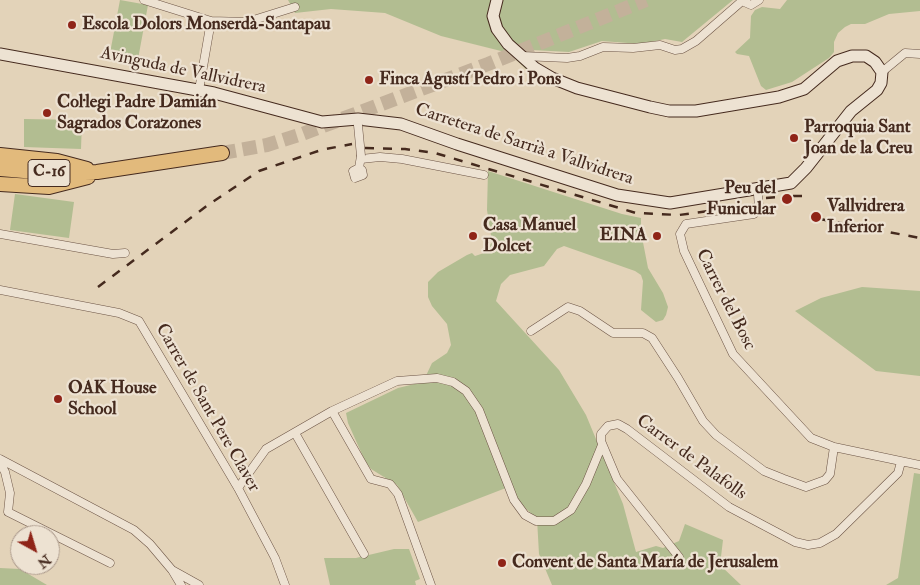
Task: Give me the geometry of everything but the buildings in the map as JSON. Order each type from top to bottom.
[{"type":"highway","points":[[0,151],[30,158]]},
{"type":"highway","name":"C-16","points":[[0,169],[47,173],[97,172],[222,153]]},
{"type":"highway","points":[[0,155],[77,165],[97,172]]},
{"type":"highway","points":[[0,184],[48,187],[81,181],[97,172]]},
{"type":"main road","points":[[497,0],[494,16],[496,29],[520,56],[552,78],[577,88],[669,111],[696,111],[794,94],[809,85],[837,62],[852,56],[866,56],[873,59],[882,72]]},
{"type":"main road","name":"Avinguda de Vallvidrera","points":[[0,54],[200,90],[255,102],[322,122],[358,122]]},
{"type":"main road","name":"Carretera de Sarrià a Vallvidrera","points":[[358,122],[388,122],[412,127],[457,144],[634,199],[670,202],[757,192],[785,185],[797,179],[851,111],[877,90],[881,83],[882,72]]},
{"type":"street","points":[[144,0],[211,21],[247,22],[295,7]]},
{"type":"street","points":[[520,56],[567,58],[580,56],[603,46],[633,48],[660,45],[675,50],[682,49],[696,41],[742,1],[751,5],[759,0]]},
{"type":"street","points":[[200,90],[211,21]]},
{"type":"street","points":[[882,72],[905,53],[920,54]]},
{"type":"street","points":[[358,122],[361,158],[359,168]]},
{"type":"street","points":[[361,158],[402,159],[484,175]]},
{"type":"street","name":"Carrer del Bosc","points":[[757,192],[759,210],[754,214],[686,224],[680,231],[680,242],[720,329],[738,361],[811,438],[834,448],[920,465]]},
{"type":"street","points":[[0,234],[113,254],[125,253]]},
{"type":"street","name":"Carrer de Sant Pere Claver","points":[[0,290],[119,312],[139,321],[238,488],[275,558],[285,585]]},
{"type":"street","points":[[531,331],[568,307],[574,307],[613,332],[643,333],[652,338],[703,421],[716,435],[764,471],[784,479],[806,487],[825,480],[830,474],[834,448]]},
{"type":"street","points":[[238,488],[266,449],[332,411],[397,381],[437,378],[453,382],[466,391],[476,403],[517,506],[525,515],[542,522],[561,518],[571,510],[586,484],[602,445]]},
{"type":"street","points":[[332,411],[371,479],[390,484],[398,494],[432,585]]},
{"type":"street","name":"Carrer de Palafolls","points":[[602,445],[601,434],[606,428],[611,425],[622,425],[729,507],[795,542],[808,545],[820,544],[836,534],[898,473],[901,462]]},
{"type":"street","points":[[295,432],[364,554]]},
{"type":"street","points":[[602,445],[621,484],[679,557]]},
{"type":"street","points":[[0,459],[134,530],[150,544],[172,570],[181,585]]},
{"type":"street","points":[[0,464],[5,472],[10,493],[8,512],[110,563]]},
{"type":"street","points":[[172,570],[199,585]]},
{"type":"green space","points":[[120,0],[148,5],[138,59],[110,53]]},
{"type":"green space","points":[[288,0],[733,0],[682,42],[665,39],[641,44],[602,41],[569,52],[532,50],[533,76],[509,53],[441,36],[385,13],[331,9],[295,13]]},
{"type":"green space","points":[[787,0],[920,0],[920,11],[889,14],[865,24],[851,24],[845,27],[838,33],[834,42],[834,52],[829,58],[792,82],[766,90],[761,86],[749,56],[735,52],[750,38],[751,16],[755,10],[762,7],[780,9]]},
{"type":"green space","points":[[24,119],[82,120],[81,149],[24,147]]},
{"type":"green space","points":[[488,171],[622,214],[641,218],[641,232],[648,268],[663,293],[668,307],[663,320],[656,322],[641,310],[643,281],[641,275],[635,271],[564,246],[557,249],[544,266],[510,275],[501,284],[496,301],[559,370],[586,415],[623,504],[636,552],[656,546],[663,548],[679,541],[685,524],[723,540],[720,565],[741,585],[552,585],[539,554],[537,519],[520,503],[511,486],[418,522],[397,485],[371,469],[365,461],[348,423],[346,413],[398,388],[423,382],[432,363],[447,353],[451,345],[447,324],[432,306],[428,297],[428,282],[438,272],[467,255],[472,253],[475,256],[484,253],[492,242],[487,210]]},
{"type":"green space","points":[[15,194],[74,202],[69,238],[10,230]]},
{"type":"green space","points":[[862,287],[920,291],[920,376],[876,371],[795,311],[821,298]]},
{"type":"green space","points":[[914,473],[920,474],[920,585],[886,585],[898,578]]},
{"type":"green space","points":[[394,549],[409,549],[420,579],[415,581],[416,585],[330,585],[324,558],[356,558]]},
{"type":"green space","points":[[0,568],[10,568],[10,575],[30,575],[47,585],[0,585]]},
{"type":"tunnel","points":[[222,153],[267,145],[302,134],[488,64],[646,0]]},
{"type":"railway","points":[[98,287],[208,205],[259,171],[321,150],[352,144]]},
{"type":"railway","points":[[365,148],[405,149],[435,153],[636,213],[679,215],[754,205]]},
{"type":"railway","points":[[793,196],[810,196]]},
{"type":"railway","points":[[766,198],[780,197]]},
{"type":"railway","points":[[820,219],[920,238]]},
{"type":"place","name":"Escola Dolors Monserdà-Santapau","points":[[72,25]]},
{"type":"place","name":"Finca Agustí Pedro i Pons","points":[[369,80]]},
{"type":"place","name":"Col·legi Padre Damián Sagrados Corazones","points":[[47,113]]},
{"type":"place","name":"Parroquia Sant Joan de la Creu","points":[[794,138]]},
{"type":"place","name":"Peu del Funicular","points":[[787,199]]},
{"type":"place","name":"Vallvidrera Inferior","points":[[816,217]]},
{"type":"place","name":"Casa Manuel Dolcet","points":[[473,236]]},
{"type":"place","name":"EINA","points":[[657,236]]},
{"type":"place","name":"OAK House School","points":[[58,399]]},
{"type":"place","name":"Convent de Santa María de Jerusalem","points":[[502,563]]}]
